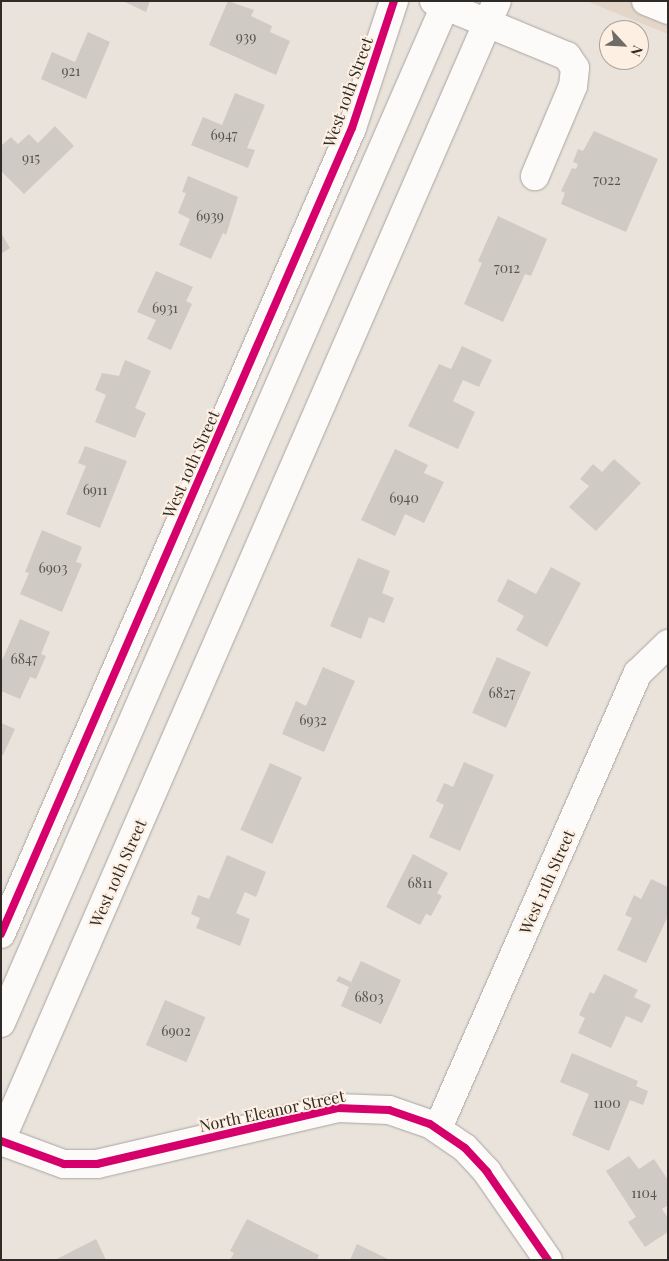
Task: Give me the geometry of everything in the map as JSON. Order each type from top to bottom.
[{"type":"main road","name":"West 10th Street","points":[[1,934],[352,128],[394,1]]},
{"type":"main road","points":[[646,1],[668,10]]},
{"type":"main road","points":[[1,1023],[442,3],[492,12],[567,56],[575,68],[573,86],[535,176]]},
{"type":"main road","name":"West 10th Street","points":[[1,1140],[492,12]]},
{"type":"main road","name":"West 11th Street","points":[[438,1128],[638,674],[668,644]]},
{"type":"main road","name":"North Eleanor Street","points":[[1,1140],[51,1161],[76,1166],[104,1163],[337,1108],[389,1110],[438,1128],[466,1148],[487,1172],[548,1260]]},
{"type":"shaded area","points":[[590,1],[668,1],[668,34],[649,26],[649,20],[633,20]]},
{"type":"building","points":[[123,1],[150,1],[146,12]]},
{"type":"building","points":[[228,1],[254,10],[251,16],[272,26],[270,32],[290,41],[276,75],[209,45]]},
{"type":"building","points":[[88,32],[110,42],[86,99],[41,79],[52,52],[75,62]]},
{"type":"building","points":[[235,93],[265,105],[247,148],[255,150],[248,168],[191,145],[203,117],[222,125]]},
{"type":"building","points":[[55,126],[74,146],[24,194],[1,171],[1,146],[11,137],[18,144],[29,134],[38,143]]},
{"type":"building","points":[[594,131],[658,159],[626,232],[561,204],[565,193],[561,191],[572,168],[576,169],[578,164],[573,162],[578,149],[583,151]]},
{"type":"building","points":[[188,176],[238,197],[226,235],[223,233],[211,259],[179,245],[190,219],[178,213],[186,193],[182,192]]},
{"type":"building","points":[[498,216],[547,239],[531,276],[525,274],[503,322],[464,304],[482,263],[478,261]]},
{"type":"building","points":[[1,233],[10,248],[1,254]]},
{"type":"building","points":[[156,271],[193,287],[186,301],[192,304],[171,350],[147,339],[156,320],[137,312]]},
{"type":"building","points":[[462,346],[492,360],[479,387],[463,380],[453,401],[475,412],[458,449],[408,426],[439,364],[451,369]]},
{"type":"building","points":[[125,360],[151,371],[135,408],[146,413],[135,438],[95,422],[106,395],[95,390],[102,373],[119,376]]},
{"type":"building","points":[[85,446],[127,461],[100,528],[66,514],[86,466],[78,463]]},
{"type":"building","points":[[395,449],[428,465],[424,473],[444,482],[424,523],[405,514],[395,536],[361,520]]},
{"type":"building","points":[[614,459],[641,483],[596,531],[569,507],[589,486],[580,479],[593,464],[602,472]]},
{"type":"building","points":[[42,530],[82,547],[76,562],[82,564],[62,612],[20,594],[29,573],[25,572]]},
{"type":"building","points":[[358,558],[390,571],[382,593],[394,598],[384,623],[369,617],[361,639],[330,626]]},
{"type":"building","points":[[551,567],[581,583],[547,647],[516,630],[524,616],[497,601],[508,579],[536,594]]},
{"type":"building","points":[[20,619],[50,632],[41,654],[46,656],[36,679],[30,677],[20,699],[1,691],[1,663]]},
{"type":"building","points":[[497,657],[531,672],[506,728],[472,713]]},
{"type":"building","points":[[323,667],[355,681],[324,752],[282,734],[296,701],[306,706]]},
{"type":"building","points":[[1,723],[15,729],[3,755],[1,755]]},
{"type":"building","points":[[464,762],[494,775],[460,851],[429,837],[444,805],[436,801],[444,783],[453,787]]},
{"type":"building","points":[[270,763],[302,777],[272,844],[240,830]]},
{"type":"building","points":[[413,854],[448,873],[437,893],[442,896],[431,916],[426,914],[420,925],[386,907]]},
{"type":"building","points":[[227,855],[266,872],[256,897],[245,892],[236,913],[250,919],[240,946],[196,928],[200,918],[191,914],[198,895],[209,899]]},
{"type":"building","points":[[651,879],[668,887],[668,916],[646,963],[617,950],[632,918],[625,915],[634,895],[641,899]]},
{"type":"building","points":[[361,961],[401,980],[381,1024],[341,1006],[349,987],[336,981],[339,976],[351,982]]},
{"type":"building","points":[[604,974],[638,990],[634,997],[651,1005],[642,1023],[626,1016],[611,1048],[578,1033],[585,1018],[579,1015],[590,992],[594,994]]},
{"type":"building","points":[[165,1000],[206,1017],[186,1062],[146,1045]]},
{"type":"building","points":[[572,1053],[638,1081],[636,1086],[648,1091],[643,1105],[630,1100],[609,1151],[572,1135],[589,1094],[560,1082]]},
{"type":"building","points":[[629,1156],[639,1169],[654,1159],[668,1180],[668,1205],[662,1209],[668,1218],[668,1232],[645,1247],[628,1222],[636,1217],[606,1171]]},
{"type":"building","points":[[247,1219],[319,1255],[317,1260],[230,1260],[234,1253],[230,1251]]},
{"type":"building","points":[[96,1239],[106,1260],[55,1260]]},
{"type":"building","points":[[357,1244],[390,1260],[350,1260]]},
{"type":"cycle path","points":[[1,934],[352,128],[394,1]]},
{"type":"cycle path","points":[[1,1141],[64,1164],[97,1164],[337,1108],[389,1110],[430,1124],[465,1148],[487,1172],[548,1260]]}]
